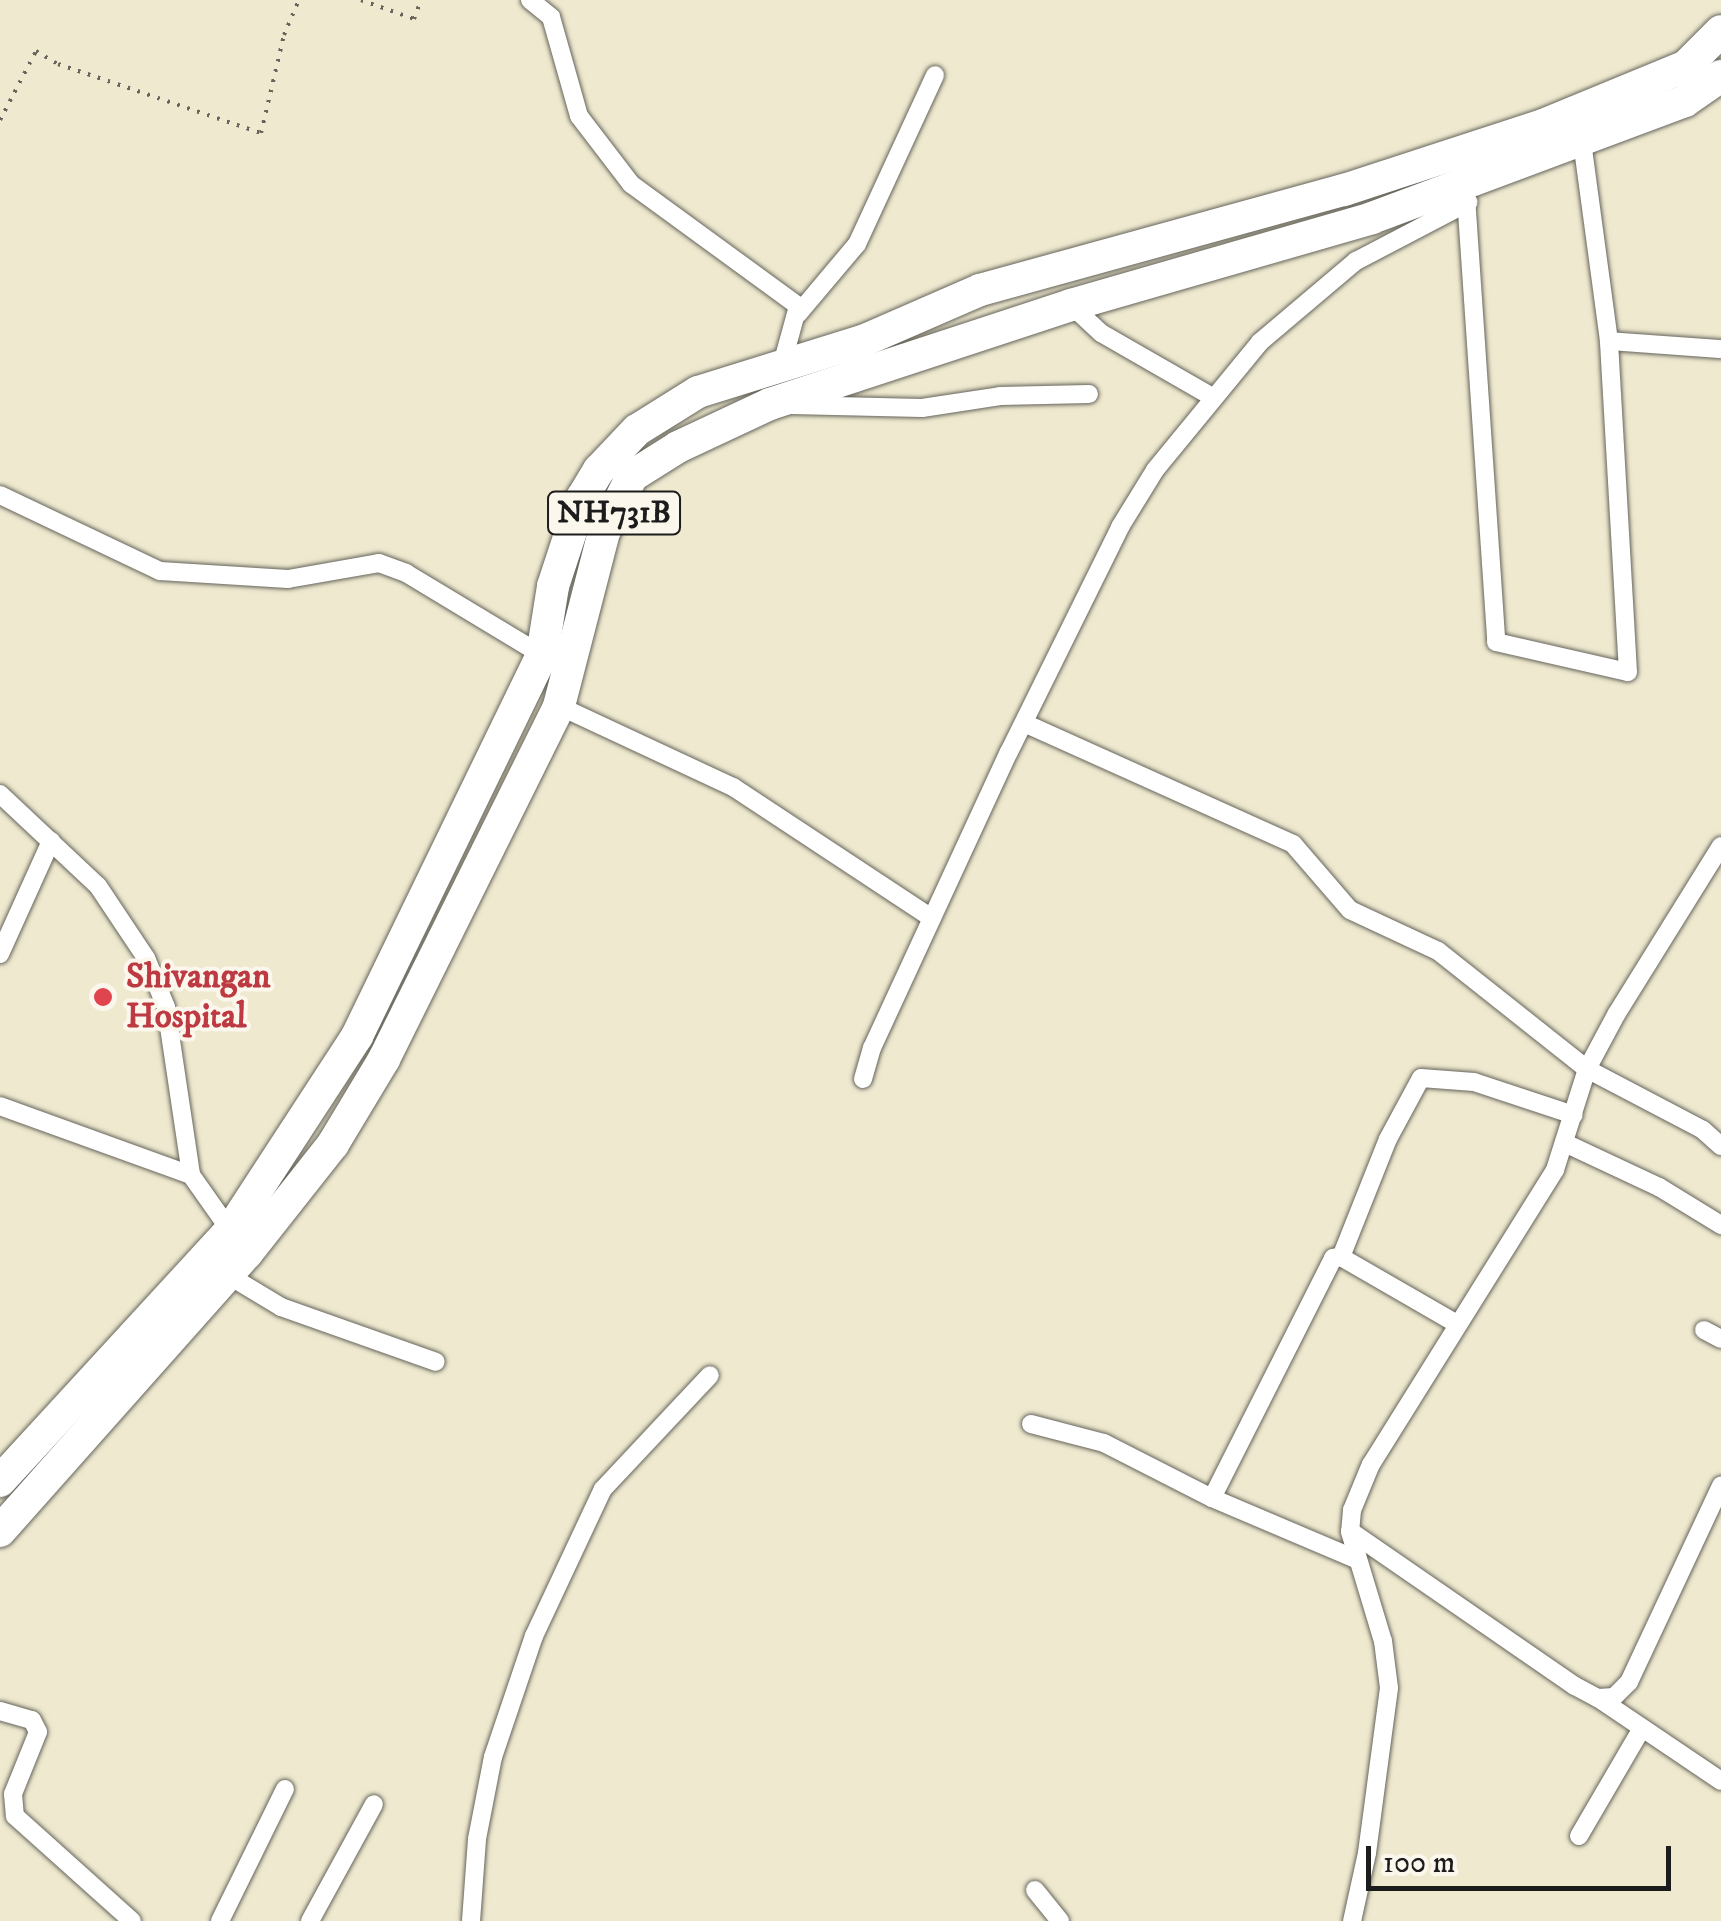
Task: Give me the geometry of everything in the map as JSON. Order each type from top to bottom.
[{"type":"highway","points":[[0,1480],[235,1253],[358,1036],[542,656],[553,586],[568,532],[599,470],[637,430],[698,392],[865,340],[980,290],[1344,190],[1544,124],[1686,66],[1721,31]]},
{"type":"highway","name":"NH731B","points":[[0,1531],[235,1253],[333,1144],[384,1059],[559,706],[604,532],[632,476],[678,447],[770,404],[1071,305],[1467,192],[1686,100],[1721,76]]},
{"type":"street","points":[[530,0],[554,24],[579,116],[632,184],[696,235],[792,300],[798,314]]},
{"type":"street","points":[[781,368],[798,314],[864,231],[935,75]]},
{"type":"street","points":[[864,1079],[872,1048],[1024,722],[1120,527],[1155,470],[1260,342],[1356,261],[1467,192],[1496,642],[1628,672],[1609,342],[1582,142]]},
{"type":"street","points":[[1071,305],[1101,333],[1214,398]]},
{"type":"street","points":[[1609,342],[1721,350]]},
{"type":"street","points":[[770,404],[922,408],[1000,396],[1090,394]]},
{"type":"street","points":[[0,495],[160,572],[288,579],[379,563],[406,573],[542,656]]},
{"type":"street","points":[[559,706],[734,787],[932,918]]},
{"type":"street","points":[[1024,722],[1293,844],[1350,910],[1438,951],[1587,1069],[1703,1130],[1721,1146]]},
{"type":"street","points":[[0,794],[98,886],[125,922],[158,982],[166,1006],[192,1175],[235,1253],[281,1306],[436,1362]]},
{"type":"street","points":[[0,954],[51,841]]},
{"type":"street","points":[[1352,1921],[1367,1854],[1389,1688],[1382,1641],[1350,1531],[1352,1510],[1371,1464],[1567,1144],[1587,1069],[1617,1013],[1713,877],[1721,846]]},
{"type":"street","points":[[1341,1258],[1388,1139],[1421,1078],[1474,1082],[1574,1115]]},
{"type":"street","points":[[0,1106],[192,1175]]},
{"type":"street","points":[[1567,1144],[1659,1186],[1721,1225]]},
{"type":"street","points":[[1212,1498],[1333,1258],[1341,1258],[1457,1324]]},
{"type":"street","points":[[472,1921],[476,1839],[493,1757],[534,1636],[603,1489],[710,1375]]},
{"type":"street","points":[[1032,1424],[1104,1443],[1212,1498],[1356,1559]]},
{"type":"street","points":[[1598,1698],[1614,1697],[1628,1682],[1721,1486]]},
{"type":"street","points":[[1350,1531],[1721,1781]]},
{"type":"street","points":[[0,1710],[32,1720],[38,1732],[13,1794],[15,1816],[132,1921]]},
{"type":"street","points":[[1579,1836],[1642,1728]]},
{"type":"street","points":[[220,1921],[285,1789]]},
{"type":"street","points":[[310,1921],[374,1804]]},
{"type":"street","points":[[1036,1890],[1060,1921]]},
{"type":"path","points":[[0,120],[36,51],[58,64],[261,133],[284,35],[300,0]]},
{"type":"path","points":[[361,0],[414,18],[420,0]]},
{"type":"place","name":"Shivangan Hospital","points":[[103,997]]}]
